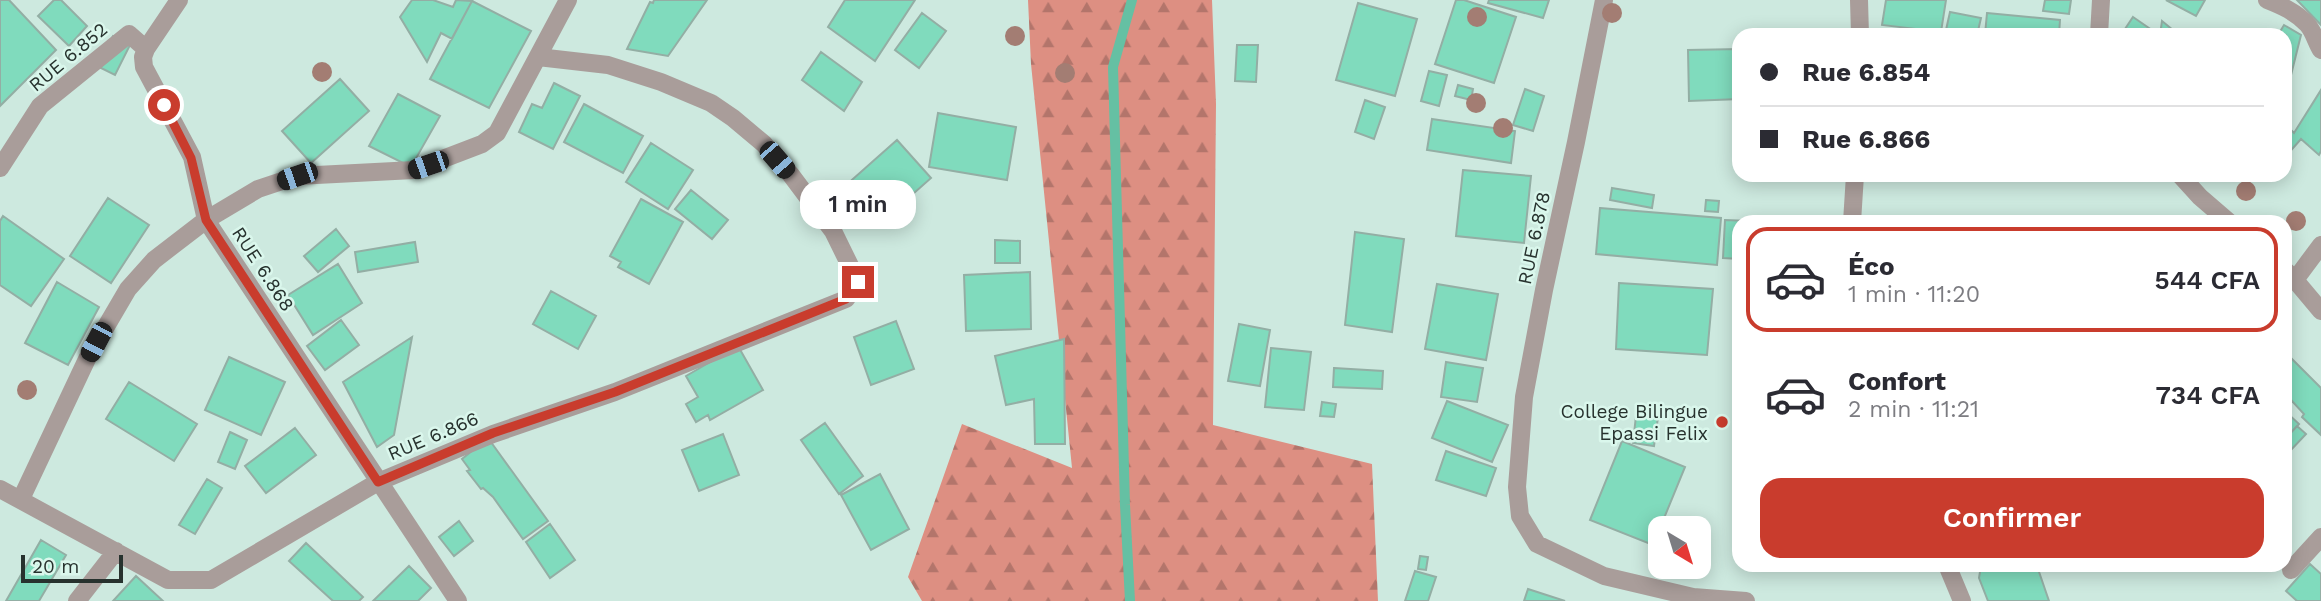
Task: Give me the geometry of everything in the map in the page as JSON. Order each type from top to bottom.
[{"type":"street","points":[[21,499],[87,359],[128,289],[154,260],[206,220],[191,158],[144,67],[146,49],[179,0]]},
{"type":"street","name":"RUE 6.868","points":[[458,601],[206,220],[258,189],[297,176],[414,170],[482,144],[497,133],[568,0]]},
{"type":"street","name":"RUE 6.878","points":[[1604,0],[1524,397],[1517,487],[1520,516],[1537,544],[1604,576],[1693,597],[1746,601]]},
{"type":"street","points":[[1859,0],[1860,28]]},
{"type":"street","points":[[2099,28],[2101,0]]},
{"type":"street","points":[[2267,0],[2287,8],[2309,26],[2321,50]]},
{"type":"street","name":"RUE 6.852","points":[[0,167],[40,106],[129,34],[146,49]]},
{"type":"street","name":"RUE 6.866","points":[[0,489],[169,580],[212,580],[378,482],[493,433],[615,392],[846,299],[858,282],[833,231],[800,186],[764,144],[733,118],[711,103],[661,82],[608,65],[538,57]]},
{"type":"street","points":[[1852,215],[1855,182]]},
{"type":"street","points":[[2186,182],[2221,215]]},
{"type":"street","points":[[2292,274],[2321,245]]},
{"type":"street","points":[[2292,278],[2321,311]]},
{"type":"street","points":[[2292,569],[2321,537]]},
{"type":"street","points":[[77,601],[116,551]]},
{"type":"street","points":[[1950,572],[1962,601]]},
{"type":"green space","points":[[1028,0],[1212,0],[1216,104],[1213,425],[1372,464],[1378,601],[922,601],[908,577],[962,424],[1072,468],[1031,64]]},
{"type":"building","points":[[0,0],[9,0],[56,50],[0,106]]},
{"type":"building","points":[[54,0],[61,0],[87,26],[69,46],[38,16]]},
{"type":"building","points":[[412,0],[433,0],[453,7],[456,0],[472,1],[452,39],[441,33],[427,62],[400,17]]},
{"type":"building","points":[[654,0],[707,0],[668,56],[627,49],[650,2],[653,3]]},
{"type":"building","points":[[845,0],[915,0],[875,61],[828,27]]},
{"type":"building","points":[[1456,0],[1464,0],[1516,17],[1494,83],[1435,64]]},
{"type":"building","points":[[1489,0],[1549,0],[1543,18],[1488,3]]},
{"type":"building","points":[[1886,0],[1946,0],[1942,28],[1882,25]]},
{"type":"building","points":[[2045,0],[2071,0],[2069,14],[2043,11]]},
{"type":"building","points":[[2166,0],[2205,0],[2196,16]]},
{"type":"building","points":[[2297,0],[2321,0],[2321,25]]},
{"type":"building","points":[[472,1],[531,31],[489,108],[430,79]]},
{"type":"building","points":[[1358,3],[1417,19],[1395,96],[1336,80]]},
{"type":"building","points":[[1950,12],[1981,18],[1979,28],[1946,28]]},
{"type":"building","points":[[922,13],[946,31],[919,68],[895,50]]},
{"type":"building","points":[[1987,13],[2060,20],[2059,28],[1986,28]]},
{"type":"building","points":[[2133,17],[2149,28],[2126,28]]},
{"type":"building","points":[[2162,21],[2170,28],[2161,28]]},
{"type":"building","points":[[2292,30],[2301,35],[2292,71]]},
{"type":"building","points":[[113,36],[130,45],[115,75],[97,66]]},
{"type":"building","points":[[1237,45],[1258,45],[1256,82],[1235,81]]},
{"type":"building","points":[[1732,49],[1732,99],[1689,101],[1688,50]]},
{"type":"building","points":[[821,52],[862,82],[844,111],[802,80]]},
{"type":"building","points":[[1429,71],[1447,75],[1439,106],[1421,101]]},
{"type":"building","points":[[340,79],[369,111],[311,163],[282,131]]},
{"type":"building","points":[[554,83],[580,96],[553,149],[519,132],[532,104],[542,108]]},
{"type":"building","points":[[1458,85],[1473,89],[1471,100],[1455,96]]},
{"type":"building","points":[[1525,89],[1544,96],[1533,131],[1513,125]]},
{"type":"building","points":[[2321,90],[2319,155],[2301,139],[2292,149],[2292,131],[2294,133]]},
{"type":"building","points":[[398,94],[440,116],[411,167],[369,146]]},
{"type":"building","points":[[1365,100],[1385,107],[1374,139],[1355,132]]},
{"type":"building","points":[[584,104],[643,136],[623,173],[564,142]]},
{"type":"building","points":[[938,113],[1016,127],[1007,180],[929,167]]},
{"type":"building","points":[[1432,119],[1515,131],[1511,163],[1427,150]]},
{"type":"building","points":[[897,140],[931,178],[879,224],[845,186]]},
{"type":"building","points":[[651,143],[693,170],[668,209],[626,182]]},
{"type":"building","points":[[1463,170],[1531,176],[1524,243],[1456,236]]},
{"type":"building","points":[[1612,188],[1654,195],[1652,208],[1610,200]]},
{"type":"building","points":[[691,190],[728,220],[712,239],[675,209]]},
{"type":"building","points":[[108,198],[149,225],[111,283],[70,256]]},
{"type":"building","points":[[641,199],[683,222],[649,284],[618,267],[621,262],[610,256]]},
{"type":"building","points":[[1706,200],[1719,201],[1718,212],[1705,211]]},
{"type":"building","points":[[1600,208],[1721,218],[1717,265],[1596,254]]},
{"type":"building","points":[[3,216],[64,259],[31,306],[0,285],[0,221]]},
{"type":"building","points":[[1725,220],[1732,220],[1732,259],[1723,258]]},
{"type":"building","points":[[336,229],[349,246],[318,272],[304,256]]},
{"type":"building","points":[[1355,232],[1404,239],[1392,332],[1345,325]]},
{"type":"building","points":[[995,240],[1020,241],[1020,263],[995,263]]},
{"type":"building","points":[[415,242],[418,262],[358,272],[355,252]]},
{"type":"building","points":[[338,264],[362,303],[313,335],[288,295]]},
{"type":"building","points":[[1030,272],[1031,329],[966,331],[964,275]]},
{"type":"building","points":[[57,282],[99,307],[68,365],[25,343]]},
{"type":"building","points":[[1619,283],[1713,289],[1707,355],[1616,349]]},
{"type":"building","points":[[1437,284],[1498,294],[1486,360],[1425,349]]},
{"type":"building","points":[[551,291],[596,316],[578,349],[533,324]]},
{"type":"building","points":[[341,320],[359,345],[325,370],[307,346]]},
{"type":"building","points":[[896,321],[914,369],[871,385],[854,337]]},
{"type":"building","points":[[1239,324],[1270,330],[1260,386],[1228,381]]},
{"type":"building","points":[[412,337],[394,435],[377,447],[343,382]]},
{"type":"building","points":[[1064,339],[1065,444],[1035,444],[1034,399],[1006,405],[995,356]]},
{"type":"building","points":[[738,346],[763,390],[710,420],[708,415],[696,422],[686,404],[698,397],[686,376]]},
{"type":"building","points":[[1271,348],[1311,352],[1304,410],[1265,407]]},
{"type":"building","points":[[229,357],[285,382],[261,435],[205,410]]},
{"type":"building","points":[[2292,359],[2321,388],[2321,435],[2302,417],[2304,414],[2292,401]]},
{"type":"building","points":[[1446,362],[1483,368],[1477,402],[1441,397]]},
{"type":"building","points":[[1334,368],[1383,371],[1382,389],[1333,387]]},
{"type":"building","points":[[129,382],[197,424],[174,461],[106,419]]},
{"type":"building","points":[[1447,401],[1508,425],[1492,462],[1432,438]]},
{"type":"building","points":[[1322,402],[1336,404],[1334,417],[1320,416]]},
{"type":"building","points":[[1637,407],[1659,410],[1654,446],[1633,443]]},
{"type":"building","points":[[2292,418],[2299,424],[2292,432]]},
{"type":"building","points":[[825,423],[863,476],[839,494],[801,440]]},
{"type":"building","points":[[2297,426],[2306,434],[2292,449],[2292,431]]},
{"type":"building","points":[[295,428],[316,455],[266,493],[245,466]]},
{"type":"building","points":[[230,432],[247,440],[235,469],[218,462]]},
{"type":"building","points":[[723,434],[739,475],[699,491],[682,450]]},
{"type":"building","points":[[488,438],[548,521],[523,539],[493,497],[481,489],[467,471],[470,470],[462,459]]},
{"type":"building","points":[[1622,441],[1685,467],[1665,516],[1648,516],[1648,543],[1590,520]]},
{"type":"building","points":[[1446,451],[1496,468],[1486,496],[1436,480]]},
{"type":"building","points":[[880,474],[909,529],[871,550],[841,495]]},
{"type":"building","points":[[207,479],[222,488],[195,534],[179,525]]},
{"type":"building","points":[[459,521],[473,541],[454,556],[439,537]]},
{"type":"building","points":[[550,524],[575,560],[550,578],[526,542]]},
{"type":"building","points":[[41,540],[66,555],[39,601],[6,601]]},
{"type":"building","points":[[306,543],[363,597],[359,601],[333,601],[289,561]]},
{"type":"building","points":[[1420,556],[1428,557],[1426,570],[1418,569]]},
{"type":"building","points":[[2310,564],[2321,574],[2321,601],[2297,601],[2286,591]]},
{"type":"building","points":[[409,566],[431,588],[418,601],[373,601]]},
{"type":"building","points":[[1415,571],[1436,577],[1428,601],[1405,601]]},
{"type":"building","points":[[1980,572],[2039,572],[2049,601],[1988,601],[1979,578]]},
{"type":"building","points":[[136,576],[163,601],[113,601]]},
{"type":"building","points":[[1528,589],[1565,601],[1524,601]]},
{"type":"waterway","points":[[1130,601],[1113,67],[1132,0]]},
{"type":"place","name":"College Bilingue Epassi Felix","points":[[1722,422]]},
{"type":"route","points":[[164,105],[191,158],[206,220],[378,482],[493,433],[615,392],[846,299],[858,282]]}]
